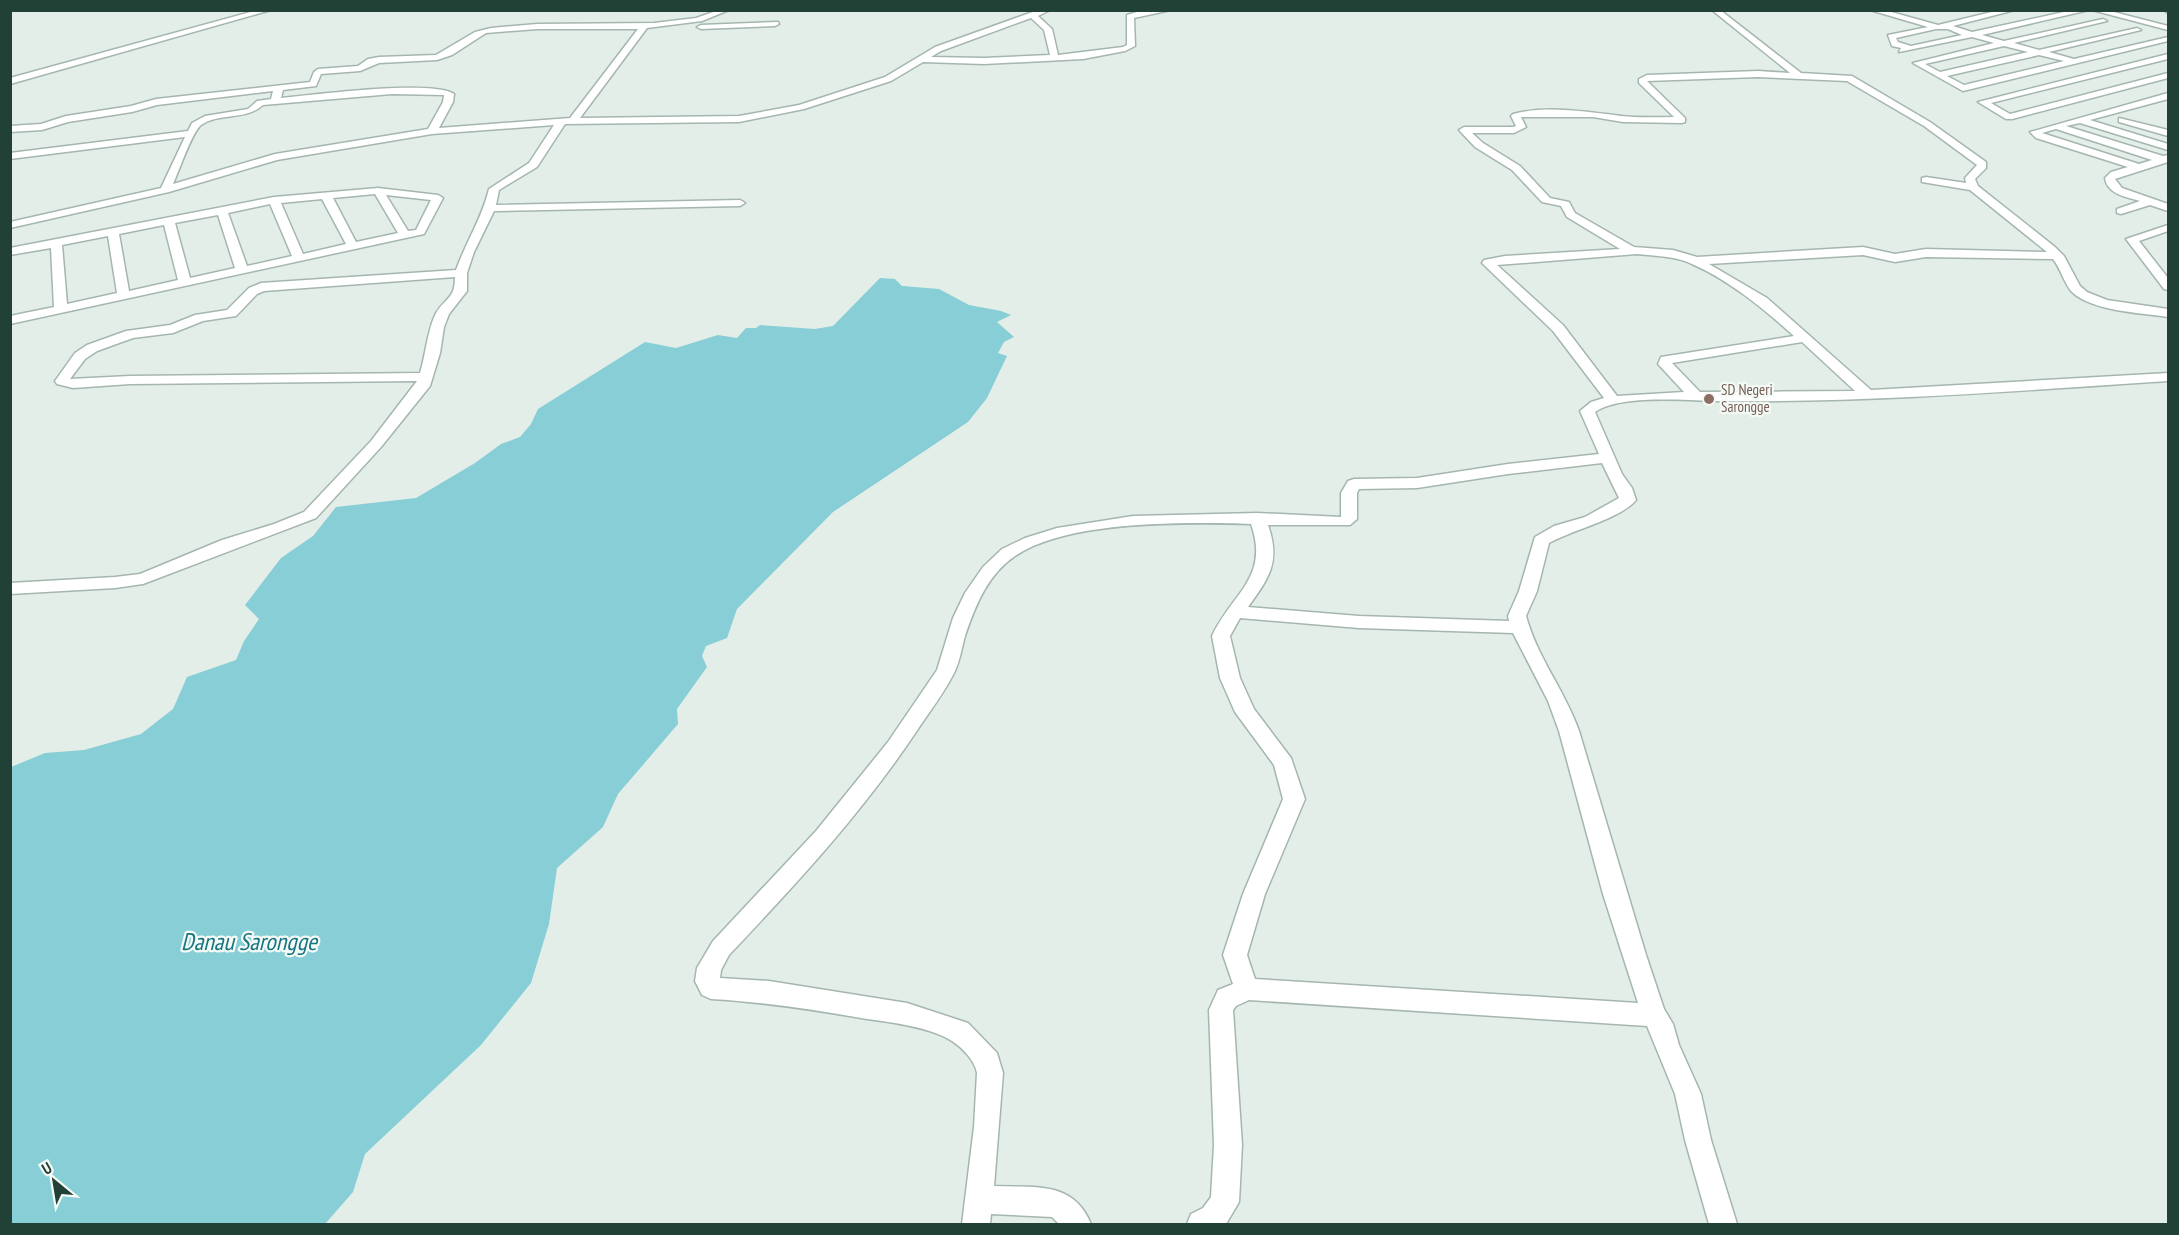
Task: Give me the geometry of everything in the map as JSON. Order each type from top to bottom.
[{"type":"street","points":[[10,81],[268,10]]},
{"type":"street","points":[[10,589],[38,585],[132,581],[155,575],[230,544],[297,522],[310,515],[350,474],[423,386],[427,377],[437,327],[443,313],[461,291],[461,273],[472,242],[490,208],[494,189],[533,165],[643,29],[697,20],[726,10]]},
{"type":"street","points":[[10,225],[165,190],[284,155],[432,130],[568,121],[751,118],[801,107],[888,79],[949,44],[1047,10]]},
{"type":"street","points":[[922,59],[984,61],[1088,56],[1130,47],[1130,17],[1140,13],[1168,10]]},
{"type":"street","points":[[1715,10],[1797,75]]},
{"type":"street","points":[[1873,10],[1938,27]]},
{"type":"street","points":[[1910,10],[1953,21],[1973,35],[2169,87]]},
{"type":"street","points":[[1984,10],[1996,14]]},
{"type":"street","points":[[2012,10],[1953,21],[1938,27],[1891,38],[1895,44],[1907,49],[2086,10]]},
{"type":"street","points":[[2058,10],[2169,38]]},
{"type":"street","points":[[2094,10],[2169,28]]},
{"type":"street","points":[[2130,10],[2169,20]]},
{"type":"street","points":[[1033,16],[1048,30],[1054,56]]},
{"type":"street","points":[[2103,21],[1917,63],[1963,88],[2169,38]]},
{"type":"street","points":[[10,129],[42,127],[66,119],[132,109],[156,102],[313,84],[317,73],[360,68],[375,60],[441,57],[476,34],[487,30],[643,29],[775,24]]},
{"type":"street","points":[[1895,26],[1915,32]]},
{"type":"street","points":[[1939,75],[2137,30]]},
{"type":"street","points":[[2169,57],[1983,102],[2009,117],[2169,75]]},
{"type":"street","points":[[1635,251],[1571,215],[1565,204],[1546,200],[1516,168],[1479,145],[1464,130],[1514,130],[1521,127],[1516,116],[1524,114],[1593,114],[1623,119],[1678,120],[1682,118],[1642,81],[1647,78],[1797,75],[1841,77],[1854,80],[1928,124],[1982,164],[1981,168],[1970,178],[1972,187]]},
{"type":"street","points":[[275,101],[279,88]]},
{"type":"street","points":[[165,190],[195,125],[208,118],[251,111],[260,103],[392,91],[449,94],[448,102],[432,130]]},
{"type":"street","points":[[2139,167],[2039,136],[2035,132],[2169,96]]},
{"type":"street","points":[[2103,114],[2169,133]]},
{"type":"street","points":[[2081,120],[2169,147]]},
{"type":"street","points":[[2056,127],[2166,159]]},
{"type":"street","points":[[10,156],[192,134]]},
{"type":"street","points":[[2166,159],[2115,174],[2110,178],[2111,184],[2118,190],[2169,208]]},
{"type":"street","points":[[1926,180],[1972,187],[2058,256],[2078,291],[2091,299],[2112,305],[2169,313]]},
{"type":"street","points":[[378,191],[405,236]]},
{"type":"street","points":[[10,252],[274,200],[378,191],[438,198],[420,232],[10,320]]},
{"type":"street","points":[[326,195],[353,247]]},
{"type":"street","points":[[2121,211],[2169,196]]},
{"type":"street","points":[[274,200],[299,258]]},
{"type":"street","points":[[490,208],[740,203]]},
{"type":"street","points":[[222,210],[242,270]]},
{"type":"street","points":[[169,221],[185,282]]},
{"type":"street","points":[[2169,228],[2132,240],[2169,286]]},
{"type":"street","points":[[113,231],[124,295]]},
{"type":"street","points":[[56,243],[62,309]]},
{"type":"street","points":[[1612,399],[1558,328],[1488,263],[1635,251],[1672,254],[1696,261],[1763,301],[1868,395]]},
{"type":"street","points":[[1696,261],[1863,251],[1895,258],[1926,253],[2058,256]]},
{"type":"street","points":[[2169,262],[2161,264],[2169,267]]},
{"type":"street","points":[[427,377],[130,380],[73,384],[62,381],[80,356],[92,348],[131,334],[172,329],[200,318],[228,314],[234,311],[253,291],[261,287],[461,273]]},
{"type":"street","points":[[1696,396],[1673,374],[1665,364],[1666,360],[1805,338]]},
{"type":"street","points":[[1723,1224],[1698,1140],[1688,1094],[1663,1038],[1661,1024],[1654,1015],[1616,897],[1585,781],[1563,714],[1545,676],[1526,648],[1517,616],[1528,591],[1541,540],[1560,530],[1591,520],[1628,501],[1628,495],[1614,475],[1587,411],[1593,405],[1612,399],[1696,396],[1796,399],[2169,377]]},
{"type":"street","points":[[1077,1224],[1056,1203],[978,1212],[990,1072],[988,1061],[959,1031],[907,1014],[769,992],[711,988],[707,981],[710,968],[721,948],[864,791],[902,740],[946,670],[963,615],[977,589],[986,574],[1005,555],[1037,538],[1088,526],[1144,520],[1257,518],[1344,522],[1349,519],[1349,493],[1354,484],[1417,483],[1508,469],[1608,458]]},
{"type":"street","points":[[1247,988],[1237,966],[1235,955],[1254,894],[1294,798],[1284,763],[1245,712],[1230,678],[1221,636],[1234,612],[1261,577],[1265,559],[1264,535],[1257,518]]},
{"type":"street","points":[[1234,612],[1359,622],[1519,627]]},
{"type":"street","points":[[1202,1224],[1213,1218],[1225,1202],[1228,1145],[1221,1010],[1227,998],[1247,988],[1654,1015]]},
{"type":"water","name":"Danau Sarongge","points":[[880,278],[895,279],[902,286],[939,289],[969,305],[1011,315],[997,322],[1014,337],[1004,342],[998,353],[1007,356],[987,398],[968,422],[833,512],[737,609],[727,638],[706,646],[702,656],[707,667],[677,709],[678,724],[618,794],[603,827],[557,868],[549,924],[531,983],[481,1045],[365,1154],[353,1192],[325,1224],[11,1224],[11,767],[45,753],[84,750],[141,734],[173,709],[187,677],[236,660],[244,641],[259,619],[245,605],[281,558],[313,536],[336,507],[416,498],[475,463],[501,444],[520,437],[531,424],[538,409],[645,342],[676,348],[718,335],[737,338],[746,328],[756,328],[760,325],[815,329],[833,326]]},
{"type":"place","name":"SD Negeri Sarongge","points":[[1709,399]]}]
